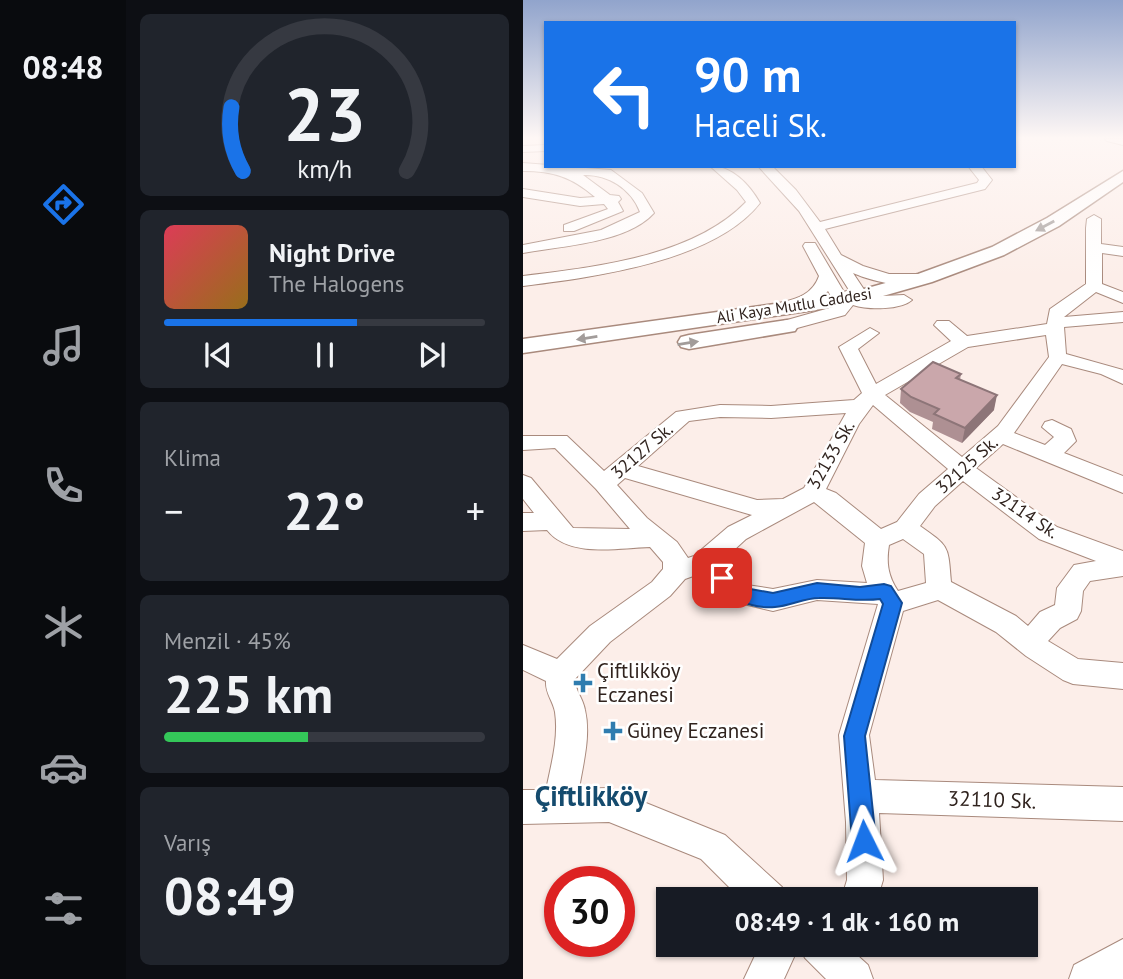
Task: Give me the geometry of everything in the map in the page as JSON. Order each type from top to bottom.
[{"type":"main road","name":"Ali Kaya Mutlu Caddesi","points":[[523,365],[576,359],[781,318],[843,298],[925,278],[998,251],[1108,185]]},
{"type":"main road","name":"Ali Kaya Mutlu Caddesi","points":[[523,346],[781,318],[905,300],[1091,233],[1123,196]]},
{"type":"street","points":[[569,228],[616,211],[588,185]]},
{"type":"street","points":[[523,249],[601,234],[640,220],[647,213],[646,206],[624,185]]},
{"type":"street","points":[[523,281],[611,268],[668,251],[734,222],[753,204],[738,185]]},
{"type":"street","points":[[770,185],[843,298],[863,303],[905,300]]},
{"type":"street","points":[[784,185],[816,227],[857,291],[843,298]]},
{"type":"street","points":[[816,227],[982,185]]},
{"type":"street","points":[[523,193],[580,202],[638,196]]},
{"type":"street","points":[[1091,233],[1123,253]]},
{"type":"street","points":[[1091,233],[1098,268],[1094,286],[1060,307],[1056,313],[1054,339],[1058,357],[1108,370],[1123,378]]},
{"type":"street","points":[[832,254],[874,278],[901,281],[925,278]]},
{"type":"street","points":[[781,318],[823,289],[827,276]]},
{"type":"street","points":[[1094,286],[1123,298]]},
{"type":"street","name":"32127 Sk.","points":[[523,443],[560,442],[613,476],[683,416],[720,411],[771,412],[866,400],[963,342],[1055,325],[1123,317]]},
{"type":"street","points":[[943,325],[963,342]]},
{"type":"street","points":[[866,400],[849,347],[870,333]]},
{"type":"street","name":"32125 Sk.","points":[[878,540],[905,528],[927,500],[1001,435],[1058,357]]},
{"type":"street","points":[[1123,384],[1120,391],[1123,395]]},
{"type":"street","name":"32114 Sk.","points":[[866,400],[1048,533],[1122,561]]},
{"type":"street","name":"32133 Sk.","points":[[561,674],[600,634],[737,533],[813,493],[866,400]]},
{"type":"street","points":[[1047,455],[1065,441],[1064,434],[1052,427]]},
{"type":"street","points":[[1001,435],[1123,485]]},
{"type":"street","points":[[613,476],[757,508],[783,508]]},
{"type":"street","points":[[613,476],[639,524],[676,559],[740,594],[773,600],[817,590],[917,598],[939,588]]},
{"type":"street","points":[[523,483],[564,534],[578,539],[655,538]]},
{"type":"street","points":[[813,493],[828,499],[878,540],[872,560],[878,581],[888,597],[854,736],[861,796],[865,880],[863,887]]},
{"type":"street","points":[[523,522],[553,521]]},
{"type":"street","points":[[905,528],[936,550],[939,588]]},
{"type":"street","points":[[1030,643],[1050,620],[1068,611],[1070,588],[1083,572],[1115,569],[1122,561]]},
{"type":"street","points":[[939,588],[1005,624],[1073,671],[1123,676]]},
{"type":"street","points":[[523,657],[561,674],[560,689],[570,709],[572,734],[560,806]]},
{"type":"street","name":"32110 Sk.","points":[[861,796],[1123,804]]},
{"type":"street","points":[[523,807],[609,805],[713,847],[755,887]]},
{"type":"street","points":[[763,979],[775,957]]},
{"type":"street","points":[[1088,979],[1123,958]]},
{"type":"building","points":[[933,362],[961,374],[956,378],[997,395],[965,428],[934,414],[939,409],[911,397],[901,389]]},
{"type":"place","name":"Çiftlikköy Eczanesi","points":[[583,683]]},
{"type":"place","name":"Güney Eczanesi","points":[[613,731]]},
{"type":"district","name":"Çiftlikköy","points":[[591,796]]},
{"type":"route","points":[[722,578],[740,594],[773,600],[817,590],[860,594],[884,591],[892,603],[882,646],[854,736],[864,841]]}]
